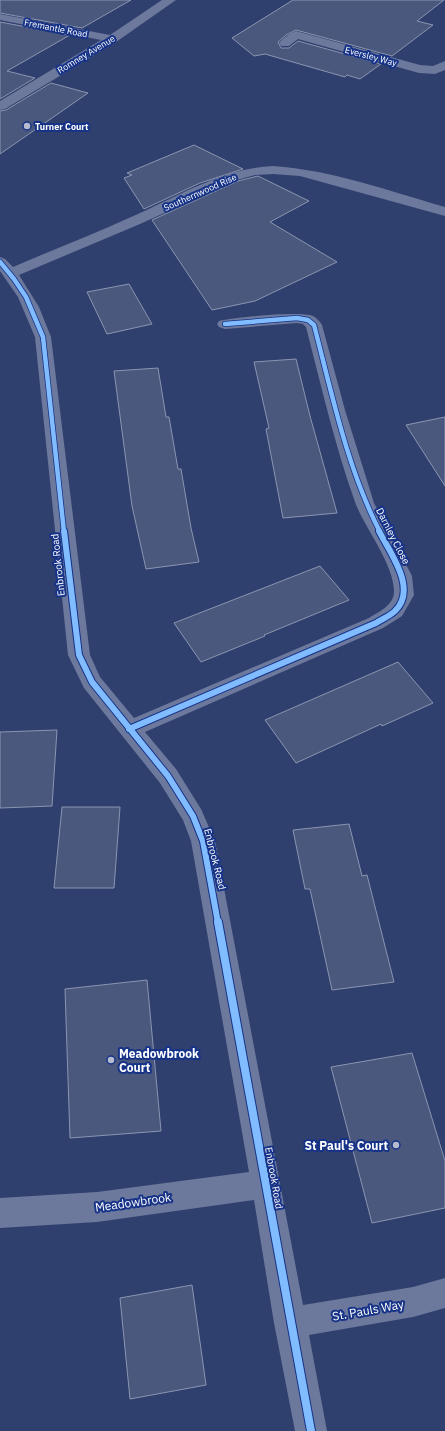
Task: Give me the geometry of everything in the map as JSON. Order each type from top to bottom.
[{"type":"street","name":"Romney Avenue","points":[[0,106],[112,39],[170,0]]},
{"type":"street","name":"Fremantle Road","points":[[0,18],[112,39]]},
{"type":"street","points":[[285,43],[306,28]]},
{"type":"street","name":"Eversley Way","points":[[296,36],[419,69],[435,70],[445,65]]},
{"type":"street","name":"Southernwood Rise","points":[[6,268],[135,221],[232,177],[254,171],[272,170],[300,172],[445,212]]},
{"type":"street","name":"Enbrook Road","points":[[6,268],[30,303],[43,337],[72,603],[80,655],[92,682],[168,776],[193,816],[203,841],[290,1323],[311,1431]]},
{"type":"street","name":"Darnley Close","points":[[129,729],[376,623],[395,611],[404,595],[402,576],[365,503],[336,410],[314,325],[308,320],[297,318],[225,324]]},
{"type":"street","name":"Meadowbrook","points":[[0,1213],[97,1207],[265,1184]]},
{"type":"street","name":"St. Pauls Way","points":[[290,1323],[413,1302],[445,1293]]},
{"type":"building","points":[[0,0],[131,0],[82,28],[0,13]]},
{"type":"building","points":[[293,0],[444,0],[417,21],[433,25],[392,56],[296,30],[286,35],[278,42],[281,48],[289,48],[298,41],[381,64],[360,79],[347,75],[345,77],[265,54],[254,56],[232,38]]},
{"type":"building","points":[[0,22],[70,35],[7,71],[35,78],[0,99]]},
{"type":"building","points":[[51,83],[88,93],[0,154],[0,111],[6,110]]},
{"type":"building","points":[[194,145],[243,169],[200,183],[144,209],[124,178],[132,175],[127,173]]},
{"type":"building","points":[[258,176],[309,201],[270,222],[337,262],[255,301],[212,310],[152,220],[238,181]]},
{"type":"building","points":[[129,284],[152,324],[107,334],[87,292]]},
{"type":"building","points":[[296,359],[337,513],[283,518],[266,429],[269,428],[254,362]]},
{"type":"building","points":[[158,368],[166,417],[169,417],[178,469],[181,469],[191,528],[199,562],[146,569],[132,506],[114,371]]},
{"type":"building","points":[[445,417],[445,486],[406,425]]},
{"type":"building","points":[[320,566],[349,600],[201,662],[174,623]]},
{"type":"building","points":[[398,662],[433,703],[382,726],[381,724],[296,763],[265,720]]},
{"type":"building","points":[[57,730],[52,806],[0,808],[0,732]]},
{"type":"building","points":[[62,807],[120,807],[114,888],[54,888]]},
{"type":"building","points":[[349,824],[362,876],[367,875],[394,982],[332,990],[310,889],[305,889],[293,830]]},
{"type":"building","name":"Meadowbrook Court","points":[[147,980],[161,1131],[70,1138],[65,989]]},
{"type":"building","name":"St Paul's Court","points":[[412,1053],[445,1161],[445,1208],[372,1223],[331,1067]]},
{"type":"building","points":[[192,1285],[206,1385],[130,1399],[120,1298]]},
{"type":"cycle path","points":[[0,262],[8,270],[26,297],[43,337],[79,655],[92,682],[168,776],[193,816],[203,841],[311,1431]]},
{"type":"cycle path","points":[[129,729],[376,623],[395,611],[404,595],[402,576],[365,503],[336,410],[314,325],[308,320],[297,318],[225,324]]},
{"type":"place","name":"Turner Court","points":[[27,126]]},
{"type":"place","name":"Meadowbrook Court","points":[[111,1060]]},
{"type":"place","name":"St Paul's Court","points":[[396,1145]]}]
